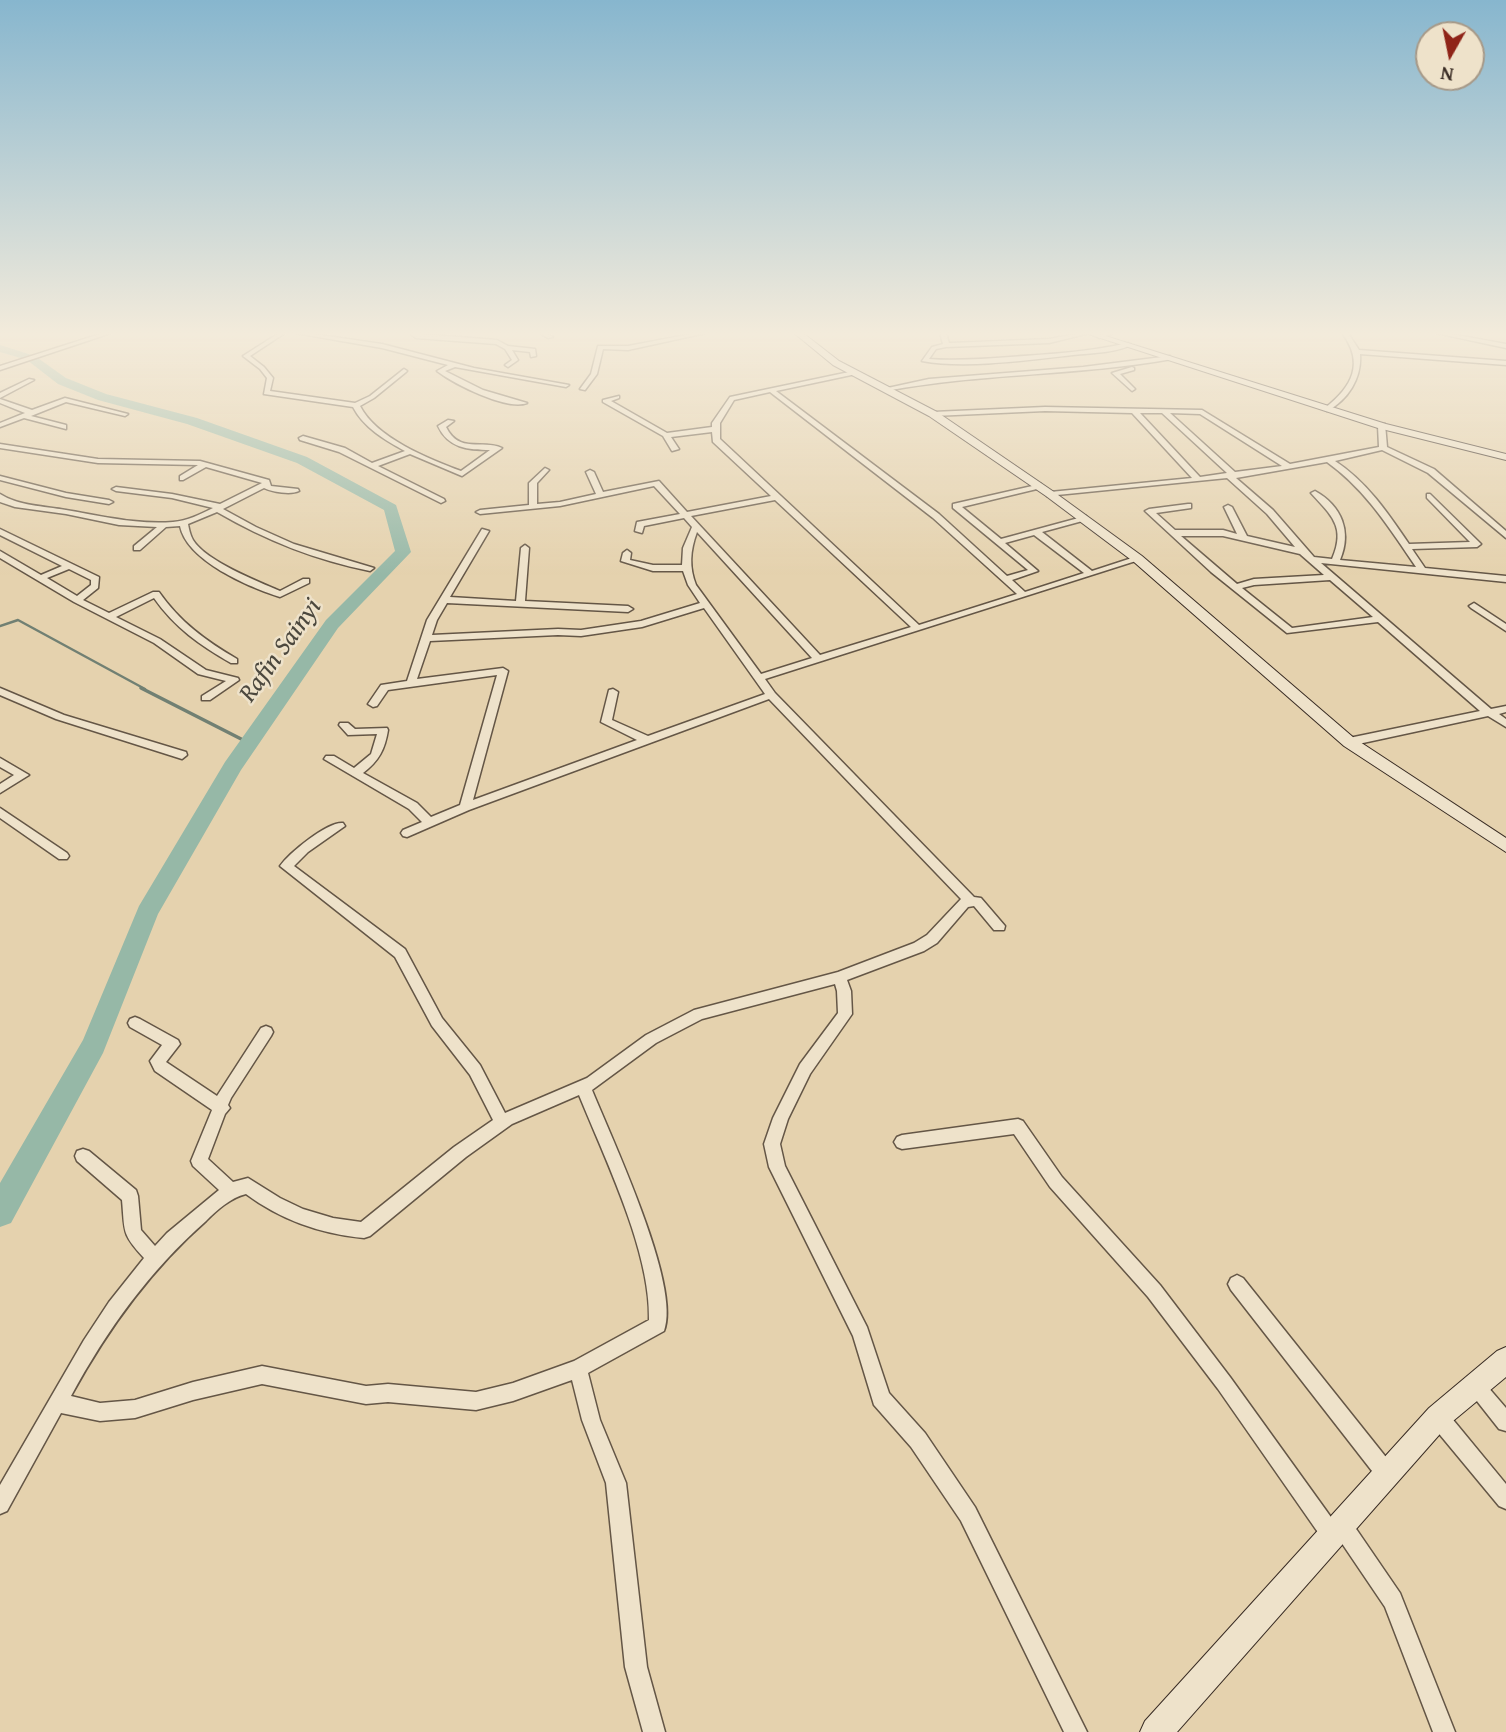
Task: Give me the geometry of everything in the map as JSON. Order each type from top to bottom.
[{"type":"street","points":[[0,425],[28,414],[62,427]]},
{"type":"street","points":[[361,414],[409,452],[464,474],[498,448],[459,444],[444,435],[442,426],[450,421]]},
{"type":"street","points":[[627,414],[666,435],[716,429]]},
{"type":"street","points":[[722,414],[716,424],[716,440],[917,628]]},
{"type":"street","points":[[801,414],[936,516],[1023,595]]},
{"type":"street","points":[[933,414],[1051,494],[1138,559],[1349,742],[1506,846]]},
{"type":"street","points":[[1137,414],[1199,480]]},
{"type":"street","points":[[1166,414],[1269,512],[1303,552],[1506,724]]},
{"type":"street","points":[[1205,414],[1289,467]]},
{"type":"street","points":[[1342,414],[1506,457]]},
{"type":"street","points":[[1382,426],[1383,448]]},
{"type":"street","points":[[666,435],[675,449]]},
{"type":"street","points":[[303,438],[342,450],[441,501]]},
{"type":"street","points":[[0,446],[98,461],[205,464],[242,474],[266,484],[268,488],[295,491]]},
{"type":"street","points":[[1051,494],[1232,477],[1330,461],[1383,448],[1431,471],[1506,535]]},
{"type":"street","points":[[373,465],[409,452]]},
{"type":"street","points":[[1330,461],[1358,484],[1422,570]]},
{"type":"street","points":[[183,478],[205,464]]},
{"type":"street","points":[[533,506],[533,483],[545,471]]},
{"type":"street","points":[[590,472],[600,495]]},
{"type":"street","points":[[0,478],[66,495],[109,502]]},
{"type":"street","points":[[480,512],[560,504],[656,483],[818,659]]},
{"type":"street","points":[[0,496],[2,500],[15,505],[119,523],[165,524],[184,523],[266,484]]},
{"type":"street","points":[[1005,579],[1034,571],[956,506],[1038,485]]},
{"type":"street","points":[[116,489],[172,496],[219,508],[294,547],[335,562],[370,568]]},
{"type":"street","points":[[1315,493],[1337,515],[1341,525],[1343,547],[1335,562]]},
{"type":"street","points":[[1406,547],[1477,544],[1430,496]]},
{"type":"street","points":[[639,531],[640,524],[777,497]]},
{"type":"street","points":[[1188,506],[1149,511],[1234,587],[1290,631],[1381,619]]},
{"type":"street","points":[[1228,507],[1243,537]]},
{"type":"street","points":[[999,542],[1083,518]]},
{"type":"street","points":[[184,523],[188,539],[193,546],[218,564],[263,587],[280,594],[306,581]]},
{"type":"street","points":[[137,548],[165,524]]},
{"type":"street","points":[[696,526],[686,543],[687,568],[692,585],[761,677],[771,695],[970,900]]},
{"type":"street","points":[[411,683],[425,638],[485,531]]},
{"type":"street","points":[[1175,533],[1210,531],[1303,552]]},
{"type":"street","points":[[0,532],[96,579],[95,586],[77,600]]},
{"type":"street","points":[[1036,532],[1091,574]]},
{"type":"street","points":[[520,603],[525,548]]},
{"type":"street","points":[[0,554],[77,600],[157,641],[202,672],[234,680],[206,698]]},
{"type":"street","points":[[627,554],[625,561],[636,565],[687,568]]},
{"type":"street","points":[[761,677],[1138,559]]},
{"type":"street","points":[[1314,560],[1506,579]]},
{"type":"street","points":[[41,578],[70,565]]},
{"type":"street","points":[[1234,587],[1254,582],[1333,577]]},
{"type":"street","points":[[108,617],[156,594],[167,611],[192,637],[234,661]]},
{"type":"street","points":[[445,600],[628,609]]},
{"type":"street","points":[[425,638],[581,633],[642,624],[706,604]]},
{"type":"street","points":[[1474,607],[1506,628]]},
{"type":"street","points":[[373,704],[385,687],[503,671],[465,807]]},
{"type":"street","points":[[0,691],[60,717],[182,755]]},
{"type":"street","points":[[613,692],[606,722],[647,740]]},
{"type":"street","points":[[407,833],[465,807],[771,695]]},
{"type":"street","points":[[1349,742],[1506,709]]},
{"type":"street","points":[[344,725],[352,733],[383,730],[380,747],[374,759],[355,774]]},
{"type":"street","points":[[330,759],[413,806],[430,823]]},
{"type":"street","points":[[0,762],[23,775],[0,789]]},
{"type":"street","points":[[0,812],[63,856]]},
{"type":"street","points":[[339,826],[304,849],[286,866],[400,953],[437,1022],[475,1070],[502,1122]]},
{"type":"street","points":[[0,1504],[103,1322],[135,1281],[192,1221],[236,1187],[248,1186],[262,1197],[310,1220],[346,1229],[364,1230],[460,1152],[502,1122],[583,1087],[651,1039],[699,1014],[839,977],[919,947],[932,939],[964,903],[970,900],[977,901],[999,926]]},
{"type":"street","points":[[839,977],[844,991],[845,1014],[806,1069],[781,1118],[772,1144],[777,1167],[860,1334],[881,1398],[918,1440],[968,1514],[1076,1732]]},
{"type":"street","points":[[135,1023],[173,1044],[157,1061],[160,1066],[222,1108]]},
{"type":"street","points":[[231,1191],[199,1161],[226,1095],[266,1031]]},
{"type":"street","points":[[59,1403],[100,1412],[135,1409],[193,1391],[262,1375],[366,1395],[388,1393],[476,1401],[513,1392],[578,1369],[658,1325],[661,1313],[654,1272],[583,1087]]},
{"type":"street","points":[[902,1142],[1018,1126],[1056,1182],[1154,1291],[1393,1600],[1444,1732]]},
{"type":"street","points":[[83,1156],[130,1196],[133,1234],[156,1259]]},
{"type":"street","points":[[1237,1284],[1386,1473]]},
{"type":"street","points":[[1160,1730],[1438,1417],[1506,1360]]},
{"type":"street","points":[[578,1369],[591,1420],[616,1483],[636,1667],[654,1732]]},
{"type":"street","points":[[1475,1385],[1506,1422]]},
{"type":"street","points":[[1438,1417],[1506,1499]]},
{"type":"waterway","name":"Rafin Sainyi","points":[[0,1212],[94,1045],[147,913],[232,767],[332,624],[403,552],[391,508],[302,460],[165,414]]},
{"type":"waterway","points":[[0,626],[18,620],[145,689]]},
{"type":"waterway","points":[[141,688],[249,743]]}]
